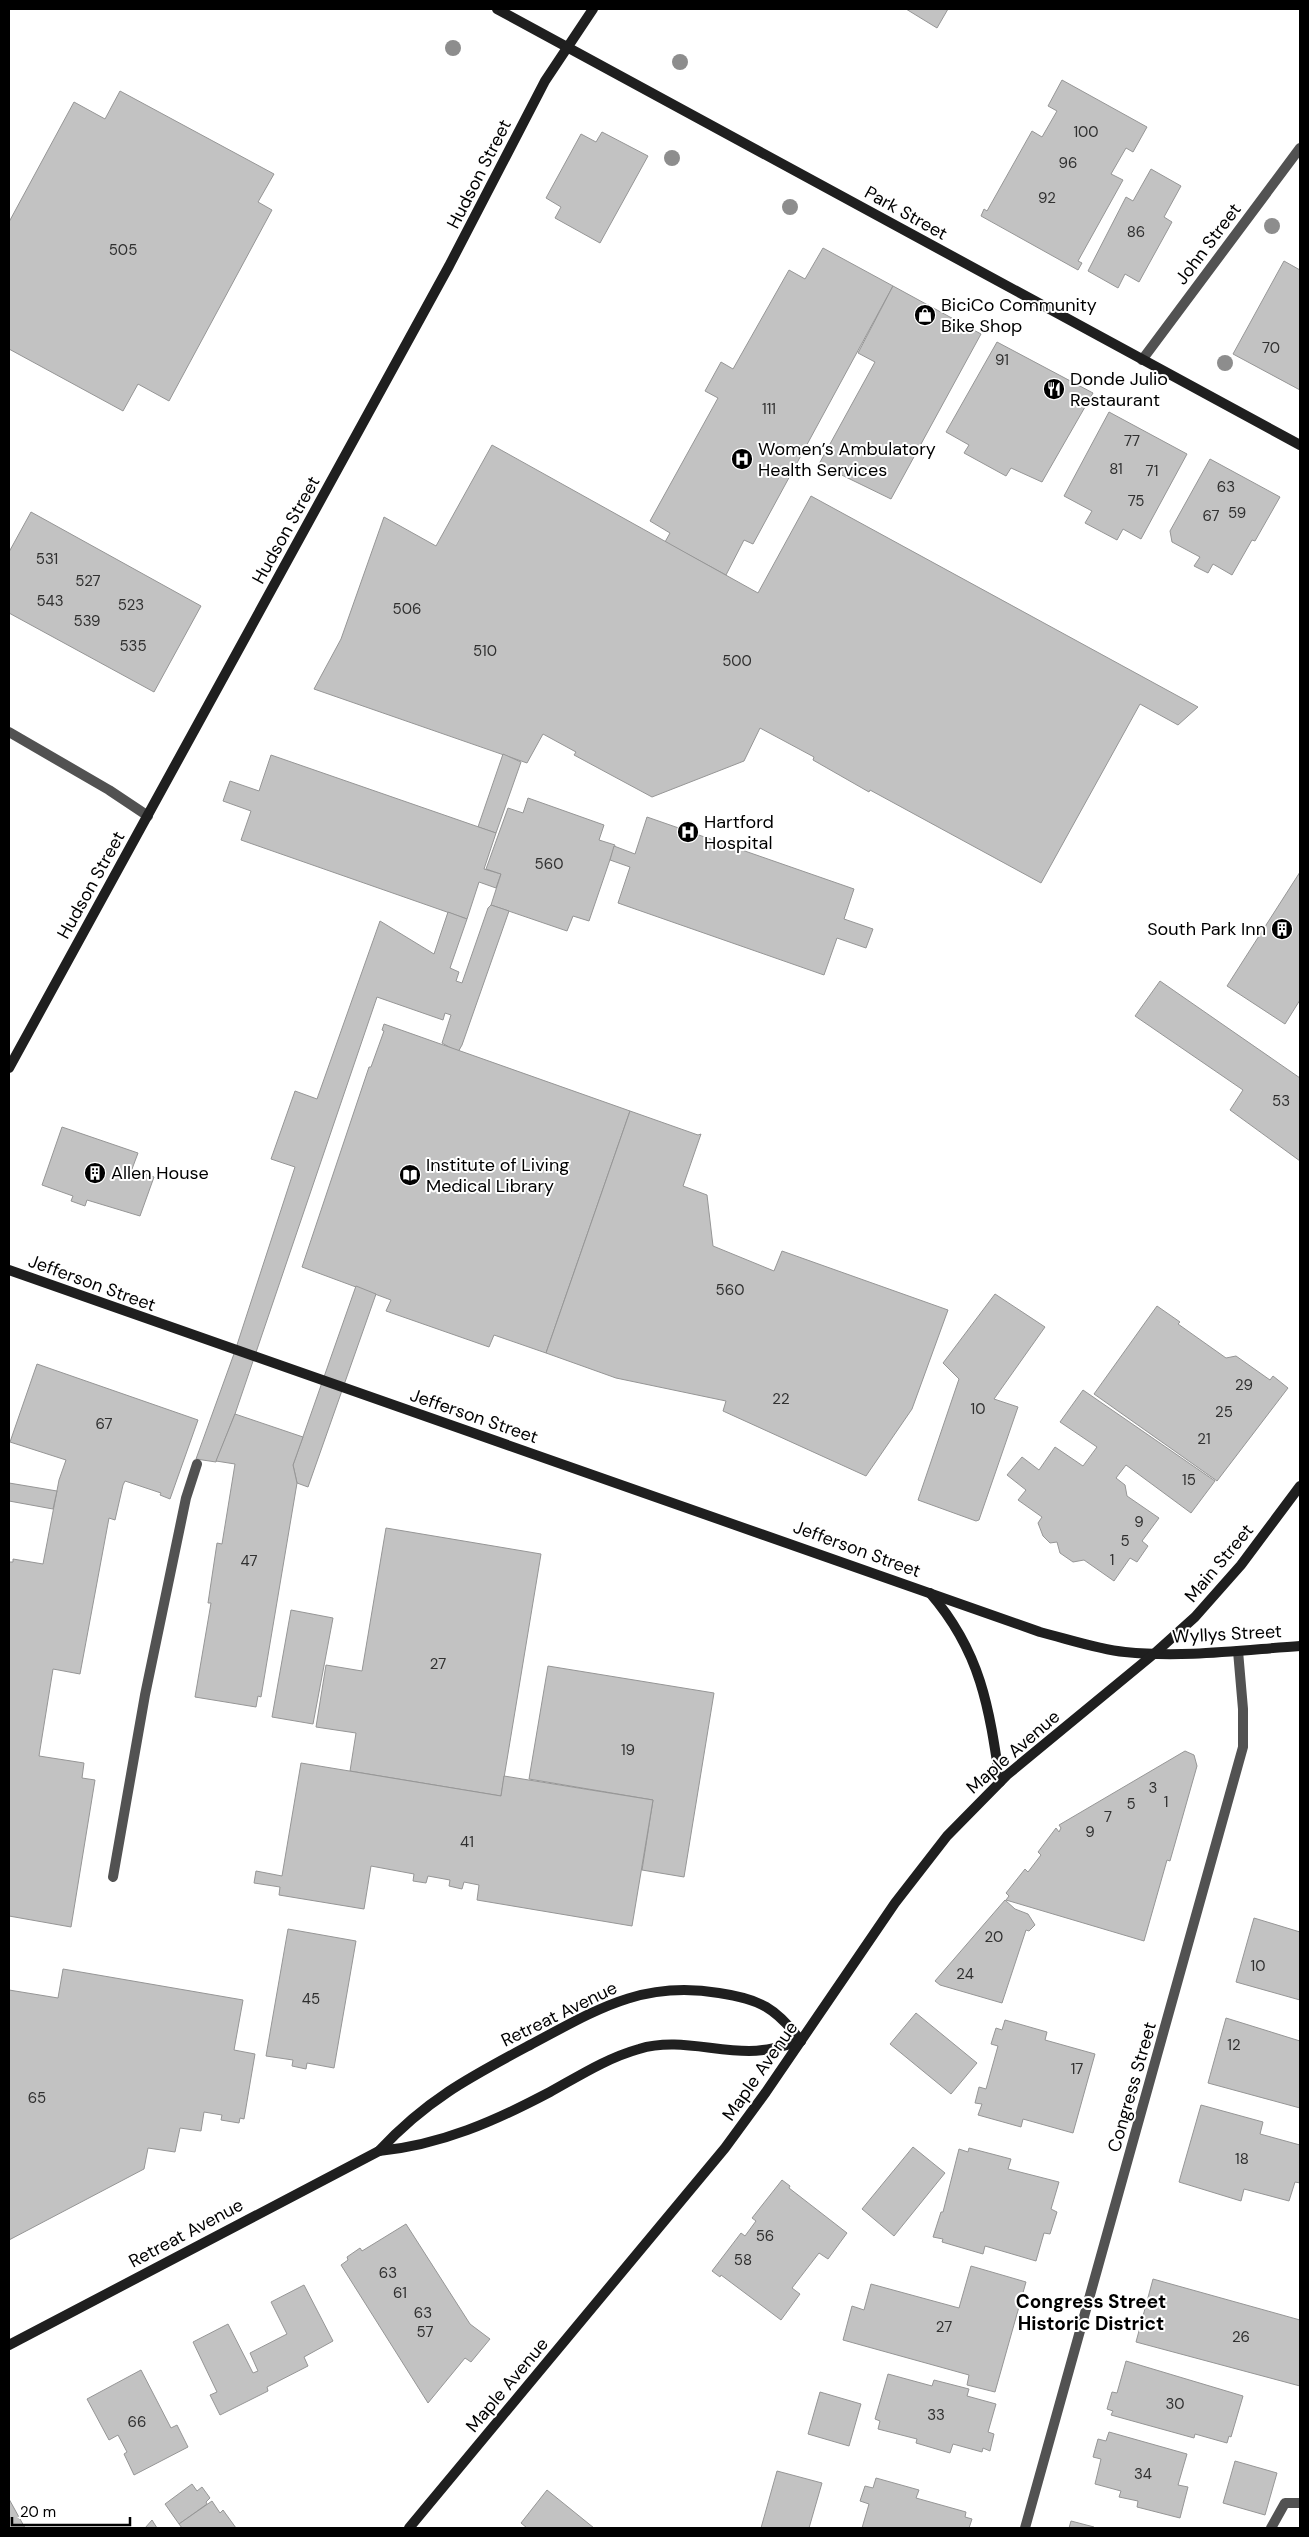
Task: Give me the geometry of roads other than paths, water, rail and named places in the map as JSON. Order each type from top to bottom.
[{"type":"main road","name":"Park Street","points":[[497,9],[1300,445]]},
{"type":"main road","name":"Hudson Street","points":[[9,1068],[445,274],[546,81],[593,9]]},
{"type":"main road","name":"Jefferson Street","points":[[9,1270],[1049,1634],[1124,1652],[1155,1653]]},
{"type":"main road","name":"Main Street","points":[[1155,1653],[1195,1617],[1216,1594],[1300,1486]]},
{"type":"main road","name":"Jefferson Street","points":[[930,1592],[952,1618],[981,1679],[990,1713],[1000,1782]]},
{"type":"main road","name":"Wyllys Street","points":[[1155,1653],[1238,1651],[1300,1646]]},
{"type":"main road","name":"Maple Avenue","points":[[409,2528],[725,2148],[908,1886],[947,1836],[1000,1782],[1155,1653]]},
{"type":"main road","name":"Retreat Avenue","points":[[9,2345],[379,2150],[421,2110],[462,2081],[577,2020],[641,1994],[689,1988],[735,1995],[770,2008],[785,2020],[801,2041],[778,2048],[749,2051],[674,2044],[641,2048],[610,2059],[508,2113],[460,2134],[409,2147],[379,2150]]},
{"type":"street","name":"John Street","points":[[1142,360],[1300,148]]},
{"type":"street","points":[[9,732],[109,790],[148,816]]},
{"type":"street","points":[[113,1877],[145,1695],[186,1498],[197,1464]]},
{"type":"street","name":"Congress Street","points":[[1026,2528],[1243,1747],[1243,1709],[1238,1651]]},
{"type":"street","points":[[1271,2528],[1285,2503],[1300,2503]]},
{"type":"place","name":"BiciCo Community Bike Shop","points":[[925,315]]},
{"type":"place","name":"Donde Julio Restaurant","points":[[1054,389]]},
{"type":"place","name":"Women’s Ambulatory Health Services","points":[[742,459]]},
{"type":"place","name":"Hartford Hospital","points":[[688,832]]},
{"type":"place","name":"South Park Inn","points":[[1282,929]]},
{"type":"place","name":"Allen House","points":[[95,1173]]},
{"type":"place","name":"Institute of Living Medical Library","points":[[410,1175]]},
{"type":"district","name":"Congress Street Historic District","points":[[1091,2312]]}]
